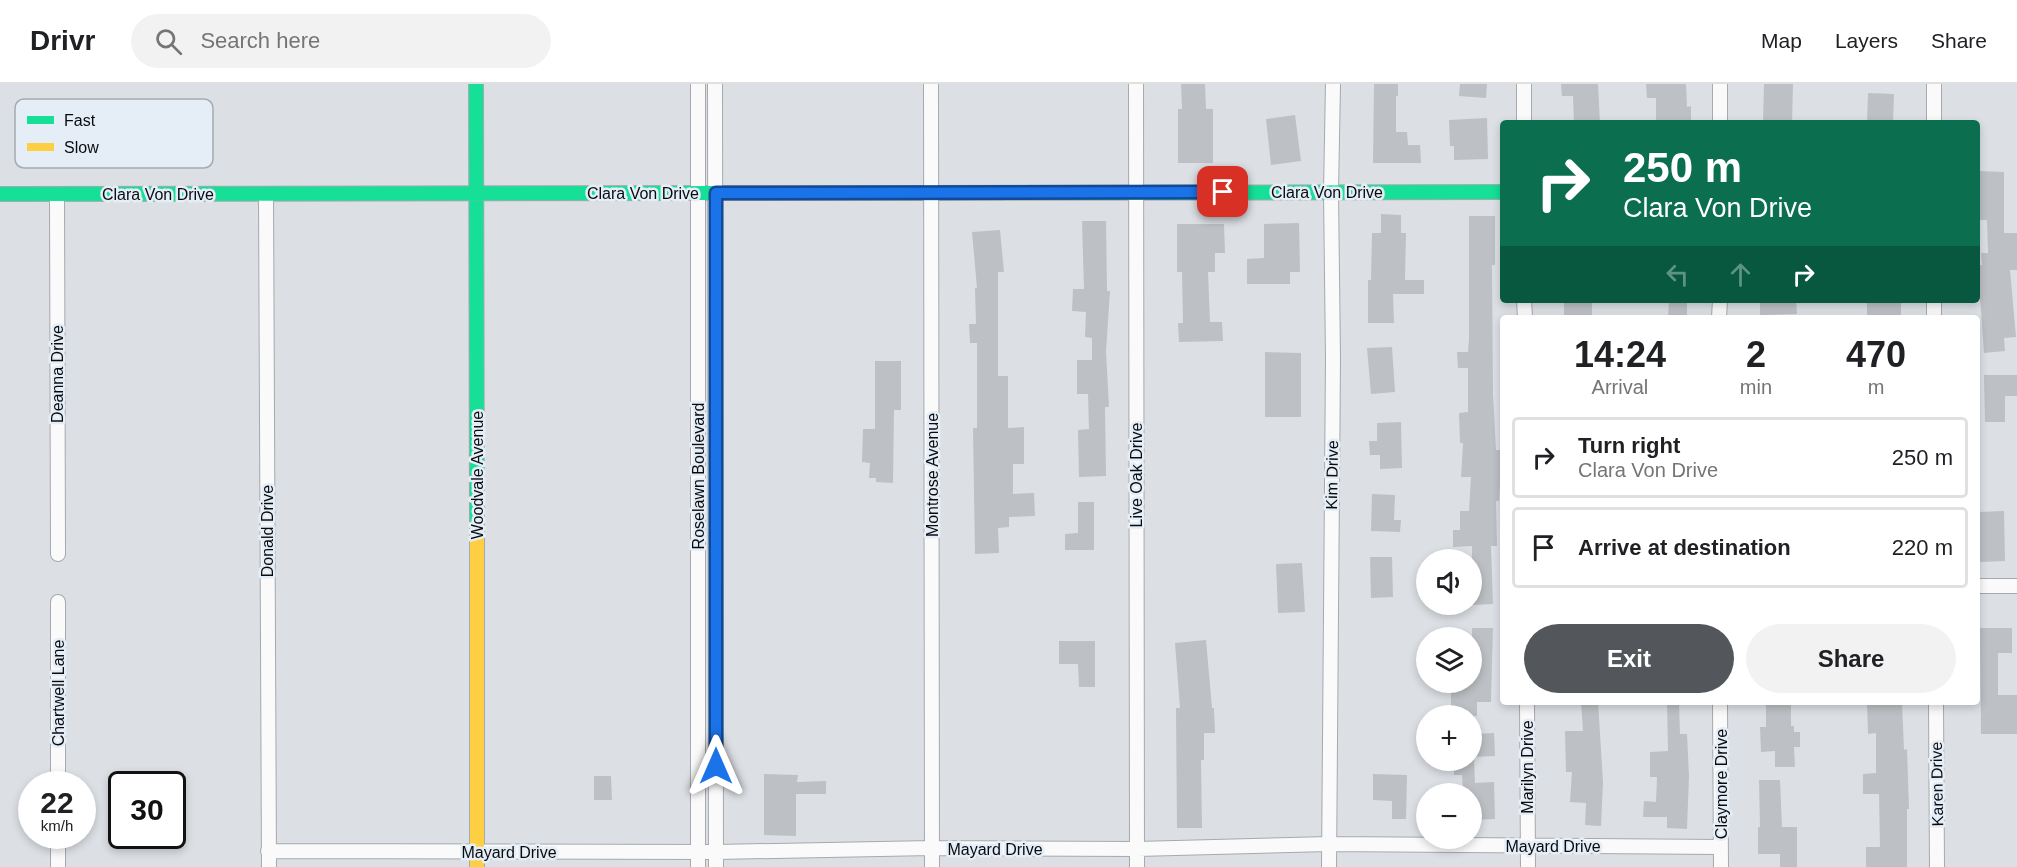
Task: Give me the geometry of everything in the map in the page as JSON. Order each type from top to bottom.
[{"type":"street","name":"Woodvale Avenue","points":[[476,84],[477,867]]},
{"type":"street","name":"Roselawn Boulevard","points":[[698,84],[698,867]]},
{"type":"street","name":"Roselawn Boulevard","points":[[715,84],[716,867]]},
{"type":"street","name":"Montrose Avenue","points":[[931,84],[933,867]]},
{"type":"street","name":"Live Oak Drive","points":[[1136,84],[1137,867]]},
{"type":"street","name":"Kim Drive","points":[[1329,867],[1333,84]]},
{"type":"street","points":[[1524,84],[1524,120]]},
{"type":"street","points":[[1720,84],[1720,120]]},
{"type":"street","points":[[1934,84],[1934,120]]},
{"type":"street","name":"Clara Von Drive","points":[[0,194],[1500,192]]},
{"type":"street","name":"Donald Drive","points":[[266,194],[269,867]]},
{"type":"street","name":"Deanna Drive","points":[[57,195],[58,554]]},
{"type":"street","points":[[698,372],[716,372]]},
{"type":"street","points":[[698,523],[716,523]]},
{"type":"street","points":[[1980,586],[2017,586]]},
{"type":"street","name":"Chartwell Lane","points":[[58,602],[58,771]]},
{"type":"street","points":[[698,681],[716,681]]},
{"type":"street","name":"Marilyn Drive","points":[[1527,705],[1528,867]]},
{"type":"street","name":"Claymore Drive","points":[[1720,705],[1721,867]]},
{"type":"street","name":"Karen Drive","points":[[1936,705],[1937,867]]},
{"type":"street","name":"Mayard Drive","points":[[268,851],[716,852],[1137,849],[1329,844],[1721,847]]},
{"type":"street","points":[[58,849],[58,867]]},
{"type":"building","points":[[1181,84],[1205,84],[1206,109],[1213,109],[1213,163],[1178,163],[1178,109],[1182,109]]},
{"type":"building","points":[[1374,84],[1398,84],[1396,132],[1407,132],[1408,145],[1420,145],[1421,163],[1373,163]]},
{"type":"building","points":[[1460,84],[1487,84],[1486,98],[1459,96]]},
{"type":"building","points":[[1561,84],[1598,84],[1600,120],[1574,120],[1573,96],[1562,96]]},
{"type":"building","points":[[1646,84],[1686,84],[1687,107],[1691,106],[1691,120],[1656,120],[1656,98],[1647,98]]},
{"type":"building","points":[[1764,84],[1793,84],[1792,120],[1763,120]]},
{"type":"building","points":[[1868,93],[1894,94],[1893,120],[1867,120]]},
{"type":"building","points":[[1295,115],[1301,161],[1271,165],[1266,119]]},
{"type":"building","points":[[1487,118],[1488,159],[1454,160],[1454,146],[1450,146],[1449,120]]},
{"type":"building","points":[[1980,171],[2004,172],[2004,233],[2017,233],[2017,270],[2010,270],[2016,337],[2004,338],[2005,351],[1984,353],[1980,265],[1982,265],[1981,253],[1988,253],[1987,220],[1980,220]]},
{"type":"building","points":[[1381,214],[1401,215],[1401,233],[1406,233],[1405,280],[1424,280],[1424,294],[1393,294],[1394,323],[1368,323],[1368,280],[1371,280],[1372,233],[1381,233]]},
{"type":"building","points":[[1469,216],[1495,216],[1495,265],[1492,265],[1493,394],[1496,450],[1500,450],[1500,484],[1499,501],[1496,501],[1497,546],[1491,546],[1493,604],[1482,605],[1482,549],[1472,549],[1472,546],[1453,547],[1453,530],[1460,530],[1460,511],[1469,511],[1471,477],[1461,477],[1463,443],[1460,443],[1459,413],[1468,412],[1468,368],[1458,368],[1457,352],[1468,352]]},
{"type":"building","points":[[1082,221],[1106,221],[1107,291],[1110,291],[1106,351],[1109,407],[1105,407],[1106,476],[1079,477],[1078,430],[1089,429],[1088,394],[1077,394],[1077,360],[1092,360],[1092,338],[1085,337],[1086,312],[1072,311],[1073,289],[1084,289]]},
{"type":"building","points":[[1299,223],[1300,272],[1290,272],[1290,284],[1247,284],[1247,259],[1264,258],[1264,224]]},
{"type":"building","points":[[1177,224],[1224,224],[1225,253],[1215,253],[1215,272],[1208,272],[1210,322],[1222,322],[1223,341],[1179,342],[1178,323],[1183,323],[1182,272],[1177,272]]},
{"type":"building","points":[[1000,230],[1004,272],[998,272],[998,376],[1008,376],[1008,428],[1024,427],[1024,464],[1013,464],[1013,494],[1034,493],[1035,516],[1009,517],[1009,527],[998,528],[999,553],[975,554],[973,428],[977,428],[977,343],[970,343],[969,324],[976,324],[975,288],[977,288],[972,232]]},
{"type":"building","points":[[1564,303],[1592,303],[1592,315],[1564,315]]},
{"type":"building","points":[[1669,303],[1687,303],[1687,315],[1668,315]]},
{"type":"building","points":[[1760,303],[1796,303],[1797,314],[1760,315]]},
{"type":"building","points":[[1867,303],[1901,303],[1901,315],[1867,315]]},
{"type":"building","points":[[1392,347],[1395,392],[1371,394],[1367,348]]},
{"type":"building","points":[[1265,352],[1301,353],[1301,417],[1265,417]]},
{"type":"building","points":[[875,361],[901,361],[901,410],[894,410],[893,483],[876,482],[876,478],[869,478],[870,463],[862,462],[863,429],[875,429]]},
{"type":"building","points":[[1984,375],[2017,375],[2017,396],[2005,396],[2005,422],[1985,422]]},
{"type":"building","points":[[1401,422],[1402,468],[1380,469],[1380,455],[1370,455],[1369,441],[1377,441],[1377,423]]},
{"type":"building","points":[[1372,494],[1395,495],[1394,520],[1401,520],[1400,532],[1371,531]]},
{"type":"building","points":[[1078,502],[1094,502],[1094,550],[1065,550],[1065,534],[1078,533]]},
{"type":"building","points":[[2004,511],[2005,561],[1980,562],[1980,512]]},
{"type":"building","points":[[1370,557],[1392,557],[1393,597],[1371,598]]},
{"type":"building","points":[[1302,563],[1305,612],[1278,613],[1276,564]]},
{"type":"building","points":[[1482,628],[1493,628],[1491,702],[1477,702],[1477,705],[1451,705],[1451,693],[1482,693]]},
{"type":"building","points":[[1980,628],[2012,628],[2012,653],[1998,653],[1998,695],[2017,695],[2017,734],[1981,734]]},
{"type":"building","points":[[1206,640],[1215,733],[1204,733],[1204,760],[1201,760],[1202,828],[1177,828],[1176,708],[1180,708],[1175,643]]},
{"type":"building","points":[[1059,641],[1095,641],[1095,687],[1079,687],[1078,664],[1059,664]]},
{"type":"building","points":[[1581,705],[1598,705],[1603,782],[1601,826],[1585,825],[1586,803],[1570,802],[1572,772],[1566,772],[1565,731],[1583,731]]},
{"type":"building","points":[[1667,705],[1679,705],[1680,734],[1687,734],[1689,776],[1687,829],[1667,828],[1667,817],[1643,817],[1644,801],[1656,802],[1657,777],[1650,777],[1650,752],[1668,751]]},
{"type":"building","points":[[1766,705],[1791,705],[1791,726],[1794,726],[1794,732],[1800,732],[1800,747],[1794,747],[1795,767],[1775,767],[1775,751],[1761,752],[1760,727],[1766,727]]},
{"type":"building","points":[[1867,705],[1902,705],[1904,750],[1907,749],[1909,809],[1907,809],[1907,867],[1866,867],[1866,847],[1880,847],[1879,794],[1863,794],[1863,774],[1876,773],[1876,733],[1868,734]]},
{"type":"building","points":[[1494,733],[1495,756],[1482,757],[1482,734]]},
{"type":"building","points":[[1454,771],[1474,771],[1475,783],[1462,783],[1462,775],[1454,775]]},
{"type":"building","points":[[764,774],[798,775],[797,782],[826,781],[826,794],[796,794],[796,836],[764,835]]},
{"type":"building","points":[[1373,774],[1407,775],[1406,819],[1392,819],[1392,801],[1373,800]]},
{"type":"building","points":[[594,776],[611,776],[612,800],[594,800]]},
{"type":"building","points":[[1759,780],[1780,780],[1782,827],[1797,827],[1797,867],[1780,867],[1780,854],[1758,854]]},
{"type":"building","points":[[1494,782],[1495,819],[1482,820],[1482,783],[1475,783]]},
{"type":"traffic: fast","points":[[476,84],[477,528]]},
{"type":"traffic: fast","points":[[929,193],[1500,192]]},
{"type":"traffic: fast","points":[[0,194],[740,193]]},
{"type":"traffic: slow","points":[[740,193],[929,193]]},
{"type":"traffic: slow","points":[[477,528],[477,867]]},
{"type":"route","points":[[716,766],[716,193],[1223,192]]}]
